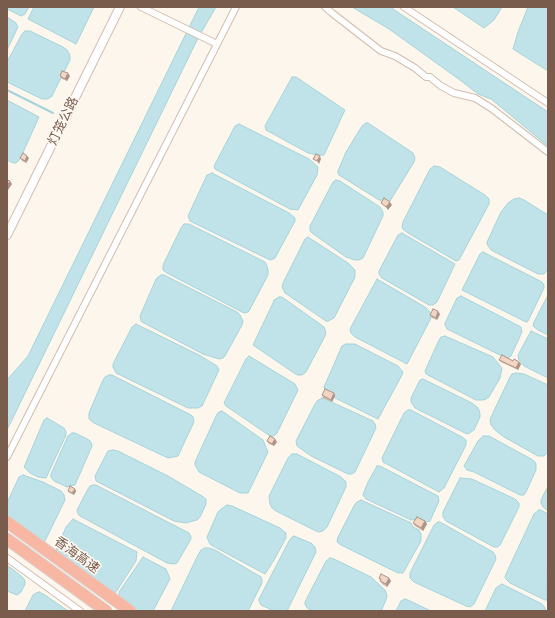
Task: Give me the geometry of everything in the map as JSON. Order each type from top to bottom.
[{"type":"highway","name":"香海高速","points":[[7,522],[130,611]]},
{"type":"highway","points":[[7,540],[106,611]]},
{"type":"street","name":"灯笼公路","points":[[7,235],[120,7]]},
{"type":"street","points":[[141,7],[217,44]]},
{"type":"street","points":[[7,457],[236,7]]},
{"type":"street","points":[[325,7],[381,51],[395,56],[415,68],[426,77],[454,93],[475,98],[491,108],[548,152]]},
{"type":"street","points":[[404,7],[548,103]]},
{"type":"street","points":[[7,558],[80,611]]},
{"type":"water","points":[[7,7],[29,7],[25,14],[21,16],[7,9]]},
{"type":"water","points":[[34,7],[94,7],[76,44],[28,19]]},
{"type":"water","points":[[199,7],[216,7],[198,38],[7,430],[7,380],[28,356]]},
{"type":"water","points":[[352,7],[390,7],[548,112],[548,146],[491,99],[478,94],[389,29]]},
{"type":"water","points":[[453,7],[502,7],[494,20],[484,28]]},
{"type":"water","points":[[528,7],[548,7],[548,71],[513,49]]},
{"type":"water","points":[[7,17],[16,23],[18,27],[7,50]]},
{"type":"water","points":[[25,31],[30,31],[63,47],[69,53],[70,60],[52,96],[48,99],[42,99],[7,82],[7,62]]},
{"type":"water","points":[[292,77],[296,77],[345,110],[324,155],[308,153],[266,130],[265,126]]},
{"type":"water","points":[[7,100],[39,117],[20,159],[16,163],[7,160]]},
{"type":"water","points":[[366,123],[413,153],[415,158],[390,201],[379,200],[338,173],[346,152],[362,126]]},
{"type":"water","points":[[239,124],[309,159],[318,167],[317,175],[298,210],[290,209],[215,169],[214,166],[235,126]]},
{"type":"water","points":[[434,166],[440,167],[489,199],[489,204],[459,260],[456,261],[402,228],[403,222],[430,169]]},
{"type":"water","points":[[212,173],[289,213],[295,218],[295,221],[275,258],[271,260],[268,259],[190,221],[188,216],[207,175]]},
{"type":"water","points":[[336,180],[340,181],[380,207],[383,212],[383,216],[363,258],[359,260],[346,257],[310,231],[310,226],[333,182]]},
{"type":"water","points":[[519,198],[548,215],[548,270],[544,274],[538,274],[491,250],[487,244],[501,212],[508,203]]},
{"type":"water","points":[[184,224],[189,224],[265,262],[268,275],[248,312],[244,313],[163,270],[163,265]]},
{"type":"water","points":[[402,233],[455,264],[437,302],[433,305],[429,305],[382,278],[379,274],[379,271],[398,235]]},
{"type":"water","points":[[308,237],[348,263],[355,270],[355,277],[334,318],[328,321],[285,293],[282,287],[305,239]]},
{"type":"water","points":[[483,252],[542,282],[544,285],[544,288],[527,322],[462,290],[480,254]]},
{"type":"water","points":[[161,275],[164,275],[237,312],[240,315],[243,321],[242,325],[223,358],[219,359],[203,354],[141,321],[140,316],[156,279]]},
{"type":"water","points":[[377,279],[425,307],[430,312],[431,318],[407,364],[355,337],[351,333],[350,329]]},
{"type":"water","points":[[548,295],[548,335],[533,326]]},
{"type":"water","points":[[461,296],[521,327],[522,332],[511,356],[508,358],[504,357],[447,329],[445,323],[457,298]]},
{"type":"water","points":[[282,297],[324,327],[326,333],[306,372],[302,375],[297,375],[253,345],[274,300]]},
{"type":"water","points":[[136,324],[199,355],[217,366],[219,370],[202,406],[198,408],[188,408],[116,373],[113,364],[132,327]]},
{"type":"water","points":[[531,331],[548,339],[548,378],[524,366],[519,360],[518,355]]},
{"type":"water","points":[[445,336],[493,357],[502,368],[500,378],[489,397],[483,400],[476,400],[426,374],[425,371],[439,340],[441,337]]},
{"type":"water","points":[[346,344],[355,344],[398,366],[403,372],[378,419],[327,394],[324,387],[342,346]]},
{"type":"water","points":[[249,356],[295,384],[298,390],[277,433],[274,436],[270,436],[226,406],[224,403],[246,359]]},
{"type":"water","points":[[512,374],[524,374],[548,385],[548,452],[544,456],[538,456],[504,437],[491,425],[491,417],[510,377]]},
{"type":"water","points":[[109,375],[112,375],[193,417],[193,424],[178,456],[168,458],[94,423],[89,419],[89,413],[103,380]]},
{"type":"water","points":[[423,379],[472,403],[477,407],[480,417],[474,430],[468,434],[465,433],[415,408],[411,402],[411,398],[420,380]]},
{"type":"water","points":[[322,398],[373,421],[375,424],[376,428],[355,472],[352,474],[348,474],[311,456],[297,446],[296,441],[315,404]]},
{"type":"water","points":[[411,410],[466,440],[466,445],[444,488],[439,492],[383,462],[382,458],[404,413]]},
{"type":"water","points":[[222,411],[263,440],[268,452],[248,493],[240,493],[199,472],[195,465],[217,414]]},
{"type":"water","points":[[47,418],[64,428],[66,435],[46,478],[38,477],[30,473],[24,467],[44,420]]},
{"type":"water","points":[[72,433],[89,440],[92,446],[75,485],[67,487],[54,481],[51,474],[68,436]]},
{"type":"water","points":[[483,436],[489,436],[535,462],[536,470],[524,495],[520,495],[467,470],[464,466],[478,441]]},
{"type":"water","points":[[108,451],[118,451],[168,476],[206,499],[206,504],[200,517],[197,520],[186,523],[174,521],[96,481],[95,476]]},
{"type":"water","points":[[292,454],[297,454],[341,477],[346,482],[346,487],[327,527],[323,531],[318,532],[276,511],[270,504],[269,496],[288,458]]},
{"type":"water","points":[[377,466],[380,466],[438,496],[439,501],[430,521],[425,522],[418,519],[411,520],[366,499],[363,495],[364,492]]},
{"type":"water","points":[[23,475],[43,482],[61,491],[64,495],[65,500],[43,545],[7,519],[7,503],[19,477]]},
{"type":"water","points":[[460,478],[472,479],[515,499],[519,503],[519,507],[498,547],[494,547],[446,521],[443,517],[443,512]]},
{"type":"water","points":[[93,485],[96,485],[189,533],[191,539],[177,563],[167,563],[80,516],[77,510],[88,489]]},
{"type":"water","points":[[548,486],[548,511],[543,507],[541,500]]},
{"type":"water","points":[[361,500],[411,523],[413,527],[419,530],[421,534],[421,541],[403,573],[398,573],[337,542],[338,537],[355,504]]},
{"type":"water","points":[[227,505],[280,528],[286,533],[286,538],[265,574],[211,545],[209,542],[207,537],[218,512]]},
{"type":"water","points":[[539,510],[548,514],[547,600],[510,583],[505,577],[534,514]]},
{"type":"water","points":[[73,519],[137,552],[136,561],[114,595],[55,553],[66,527]]},
{"type":"water","points":[[438,522],[493,552],[495,555],[496,559],[474,604],[470,607],[414,582],[410,578],[410,573],[434,525]]},
{"type":"water","points":[[294,536],[311,543],[315,547],[316,552],[287,611],[274,611],[261,605],[259,599],[289,541]]},
{"type":"water","points":[[205,548],[215,550],[261,577],[262,583],[248,611],[171,611],[198,555],[201,550]]},
{"type":"water","points":[[143,557],[166,569],[170,579],[153,611],[136,611],[120,599],[119,592]]},
{"type":"water","points":[[330,558],[371,577],[385,590],[387,595],[381,611],[312,611],[307,608],[305,602],[326,561]]},
{"type":"water","points":[[7,565],[25,580],[25,584],[21,592],[17,595],[7,591]]},
{"type":"water","points":[[502,584],[542,604],[546,611],[485,611],[496,588]]},
{"type":"water","points":[[39,592],[68,611],[25,611],[33,595]]},
{"type":"water","points":[[405,599],[431,611],[396,611],[401,601]]},
{"type":"building","points":[[62,71],[68,73],[65,79],[60,76]]},
{"type":"building","points":[[23,153],[27,156],[25,161],[20,158]]},
{"type":"building","points":[[316,154],[320,156],[317,161],[313,159]]},
{"type":"building","points":[[384,198],[390,202],[386,207],[381,203]]},
{"type":"building","points":[[433,309],[438,311],[436,318],[430,315]]},
{"type":"building","points":[[502,355],[513,361],[514,359],[519,362],[516,368],[499,360]]},
{"type":"building","points":[[325,389],[334,393],[331,400],[322,395]]},
{"type":"building","points":[[270,436],[275,439],[272,444],[267,441]]},
{"type":"building","points":[[70,486],[75,489],[72,493],[68,491]]},
{"type":"building","points":[[417,517],[425,521],[421,528],[413,523]]},
{"type":"building","points":[[381,574],[389,578],[386,584],[380,581],[381,579],[379,578]]},
{"type":"waterway","points":[[7,90],[53,113]]}]
